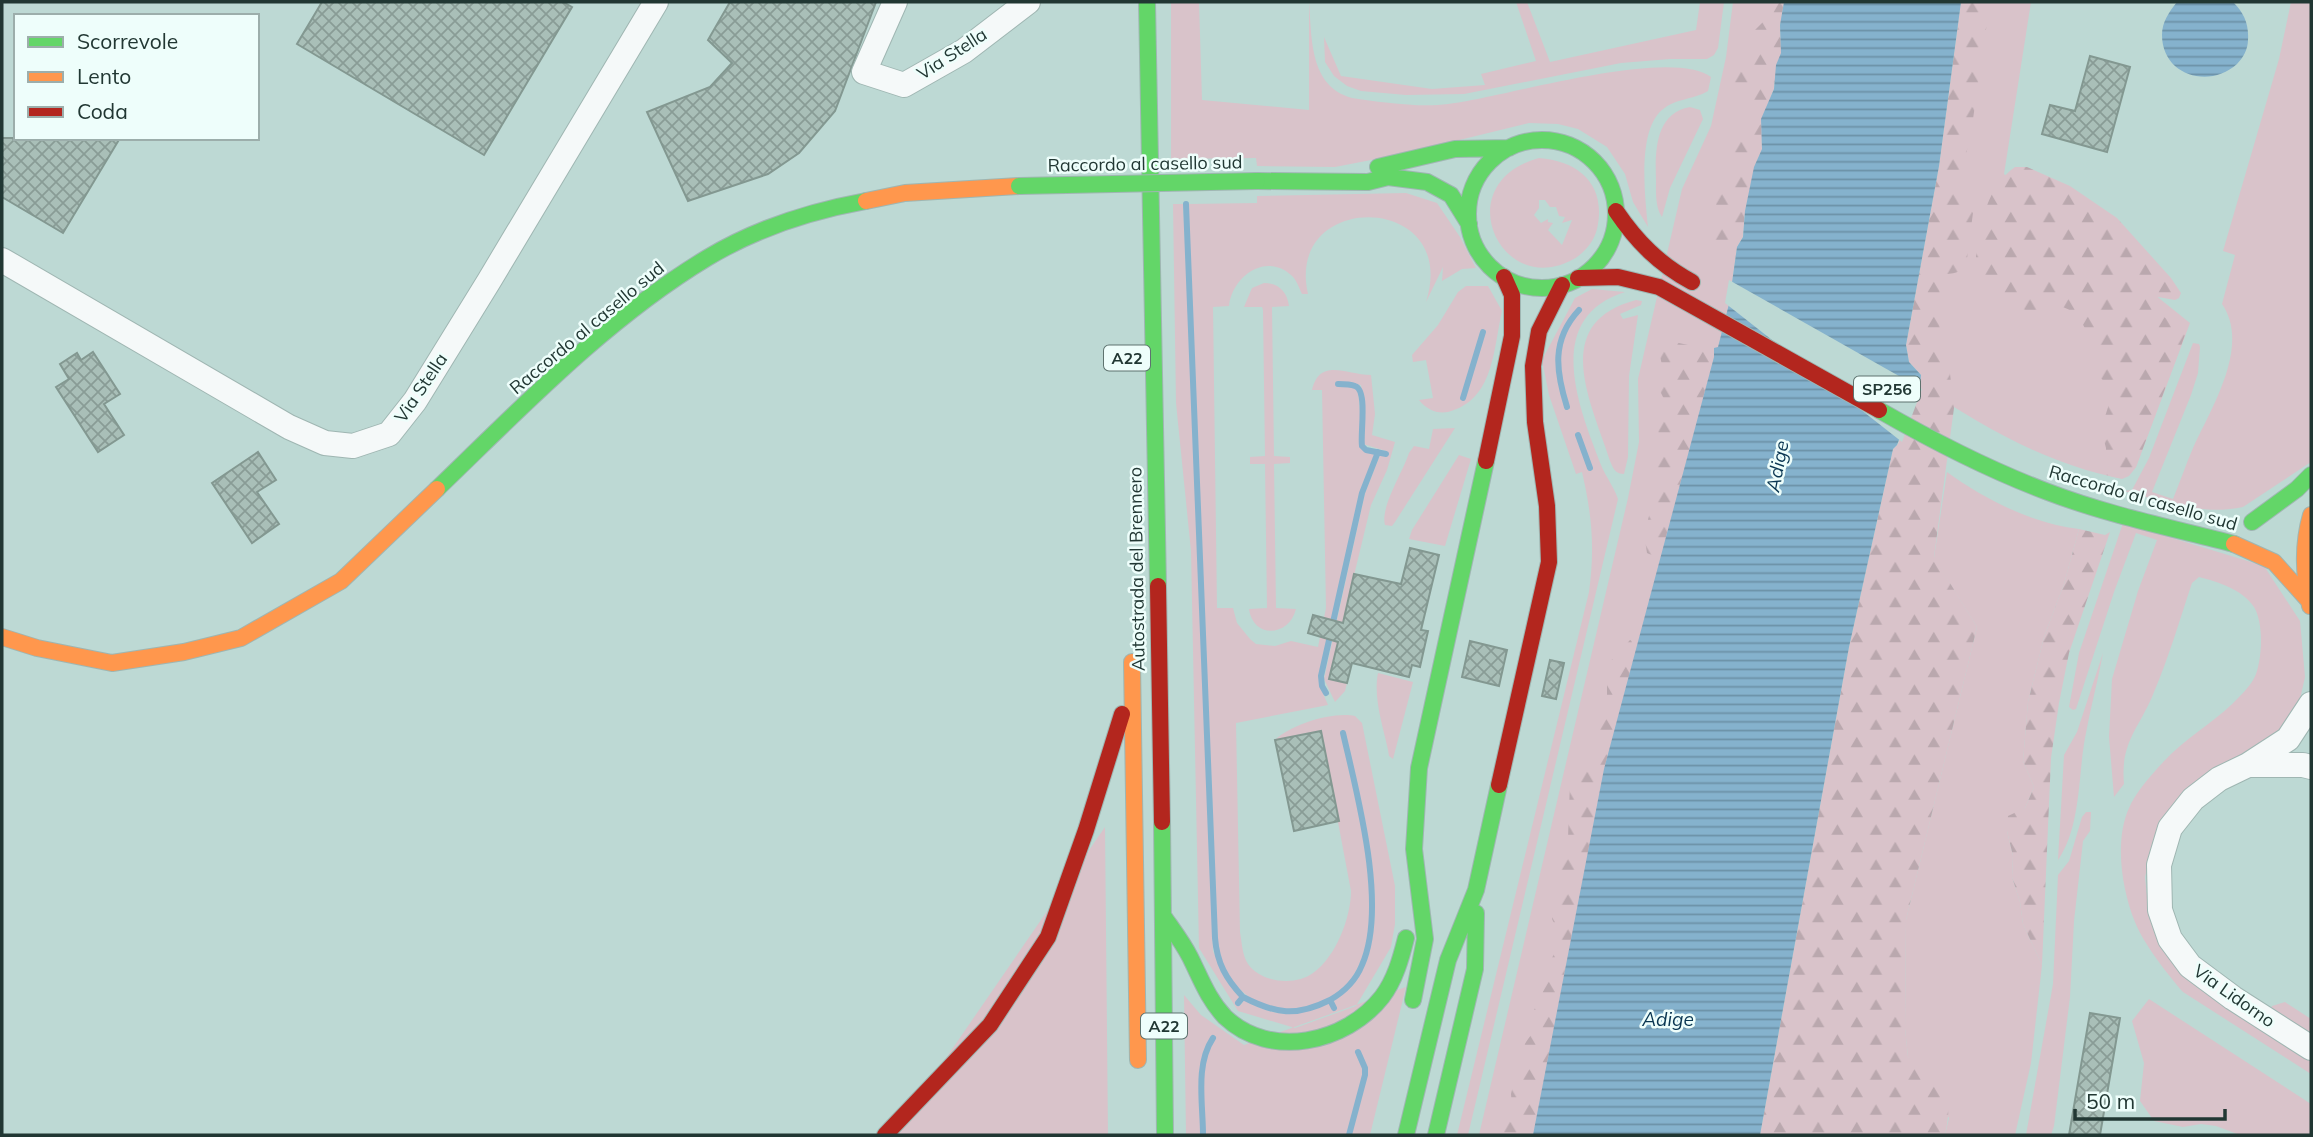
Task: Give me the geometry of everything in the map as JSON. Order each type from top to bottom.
[{"type":"main road","name":"Autostrada del Brennero","points":[[1147,2],[1164,917],[1165,1135]]},
{"type":"main road","name":"Raccordo al casello sud","points":[[2,637],[37,648],[112,663],[184,652],[241,638],[341,581],[539,390],[648,299],[708,257],[766,228],[833,207],[905,193],[1019,186],[1257,181],[1311,183],[1368,182],[1388,177],[1406,178],[1427,182],[1451,195],[1469,225],[1481,256],[1504,277],[1532,287],[1562,285],[1578,278],[1597,263],[1608,247],[1616,211],[1610,184],[1594,162],[1578,150],[1545,140],[1509,148],[1455,149],[1311,183]]},
{"type":"main road","name":"Raccordo al casello sud","points":[[1469,225],[1469,205],[1475,182],[1491,160],[1509,148]]},
{"type":"main road","points":[[1125,169],[1125,196]]},
{"type":"main road","name":"Raccordo al casello sud","points":[[1616,211],[1647,254],[1712,293]]},
{"type":"main road","points":[[1409,1019],[1425,939],[1414,849],[1419,768],[1465,566],[1512,335],[1512,295],[1504,277]]},
{"type":"main road","name":"Raccordo al casello sud","points":[[1578,278],[1618,277],[1659,287],[1968,458],[2013,479],[2113,506],[2239,545],[2274,562],[2310,608]]},
{"type":"main road","points":[[1406,1135],[1448,961],[1476,890],[1549,562],[1551,535],[1533,414],[1532,378],[1537,336],[1562,285]]},
{"type":"main road","points":[[2252,522],[2297,489],[2311,475]]},
{"type":"main road","name":"Raccordo al casello sud","points":[[2082,487],[2113,506],[2229,525],[2270,521],[2311,499]]},
{"type":"main road","points":[[2310,608],[2303,554],[2311,515]]},
{"type":"main road","name":"Autostrada del Brennero","points":[[1132,642],[1138,1082]]},
{"type":"main road","points":[[886,1135],[990,1025],[1048,937],[1086,830],[1132,682]]},
{"type":"main road","points":[[1164,917],[1191,958],[1210,998],[1225,1015],[1238,1027],[1255,1034],[1275,1041],[1298,1043],[1337,1033],[1366,1014],[1381,998],[1395,973],[1404,948],[1416,878]]},
{"type":"main road","points":[[1436,1135],[1475,969],[1476,890]]},
{"type":"street","name":"Via Stella","points":[[2,260],[301,432],[325,443],[354,446],[389,435],[415,401],[489,281],[656,2]]},
{"type":"street","name":"Via Stella","points":[[895,2],[864,72],[904,85],[964,51],[1028,2]]},
{"type":"street","name":"Via Lidorno","points":[[2311,704],[2288,739],[2248,765],[2219,779],[2193,799],[2170,828],[2159,865],[2160,910],[2170,939],[2190,966],[2233,998],[2311,1048]]},
{"type":"street","name":"Via Lidorno","points":[[2248,765],[2311,767]]},
{"type":"green space","points":[[1171,2],[1199,2],[1202,100],[1309,110],[1309,2],[1313,45],[1320,72],[1338,92],[1352,98],[1413,105],[1448,104],[1624,70],[1660,67],[1690,69],[1711,77],[1708,91],[1667,106],[1654,120],[1644,165],[1648,227],[1633,202],[1625,174],[1607,147],[1578,129],[1558,124],[1529,123],[1402,154],[1335,167],[1257,166],[1256,158],[1171,159]]},
{"type":"green space","points":[[1516,2],[1527,2],[1550,62],[1696,30],[1700,2],[1724,2],[1718,48],[1714,55],[1707,59],[1621,63],[1464,94],[1406,95],[1361,91],[1347,86],[1334,76],[1325,62],[1324,37],[1341,76],[1432,89],[1485,85],[1481,74],[1536,61]]},
{"type":"green space","points":[[1733,2],[1784,2],[1780,25],[1781,53],[1737,247],[1729,304],[1718,348],[1714,348],[1533,1135],[1479,1135],[1628,498],[1639,442],[1638,379],[1682,189],[1711,126],[1726,57]]},
{"type":"green space","points":[[1776,2],[1784,2],[1780,25],[1781,53],[1776,65],[1774,89],[1765,107],[1756,110],[1746,107],[1731,81],[1730,71],[1745,54],[1752,33],[1773,12]]},
{"type":"green space","points":[[1961,2],[2031,2],[2004,174],[2190,323],[2136,467],[2129,476],[2122,479],[2080,468],[2033,450],[1975,420],[1920,385]]},
{"type":"green space","points":[[1961,2],[1990,2],[1973,119],[1958,197],[1964,196],[1973,200],[1974,205],[1967,259],[1960,270],[1940,274],[1939,324],[1949,365],[1954,408],[1934,557],[1977,627],[1906,920],[1905,1028],[1908,1057],[1943,1088],[1947,1097],[1948,1120],[1945,1135],[1760,1135],[1849,647],[1893,449],[1898,444],[1920,384],[1921,375],[1909,362],[1906,345],[1939,166]]},
{"type":"green space","points":[[2291,2],[2311,2],[2311,462],[2243,507],[2198,509],[2123,491],[2132,490],[2149,458],[2193,343],[2199,344],[2200,347],[2198,373],[2152,492],[2173,499],[2225,377],[2232,339],[2230,321],[2222,304],[2235,255],[2223,251],[2279,59]]},
{"type":"green space","points":[[1690,107],[1700,110],[1703,119],[1670,188],[1662,217],[1656,194],[1659,135],[1670,117]]},
{"type":"green space","points":[[1761,119],[1762,150],[1754,167],[1743,237],[1737,247],[1734,266],[1718,259],[1711,249],[1712,238],[1722,224],[1717,213],[1717,197],[1737,162],[1730,145],[1737,129]]},
{"type":"green space","points":[[1539,158],[1567,164],[1587,178],[1598,200],[1599,214],[1597,229],[1587,248],[1570,261],[1545,268],[1522,263],[1505,250],[1494,232],[1490,211],[1495,190],[1511,171]],"holes":[[[1539,200],[1545,200],[1550,207],[1556,207],[1559,216],[1565,217],[1562,223],[1572,220],[1562,245],[1548,230],[1553,223],[1548,222],[1548,219],[1541,223],[1534,215],[1539,208]]]},
{"type":"green space","points":[[2015,167],[2027,167],[2070,186],[2117,218],[2171,278],[2181,293],[2175,300],[2158,297],[2162,315],[2185,335],[2136,467],[2126,476],[2119,478],[2106,475],[2106,448],[2101,429],[2111,398],[2105,382],[2096,374],[2090,342],[2081,321],[2065,308],[2051,306],[2033,311],[2018,307],[1992,293],[1974,275],[1980,231],[1989,202],[1995,188]]},
{"type":"green space","points":[[1406,193],[1437,203],[1460,237],[1476,268],[1462,269],[1442,281],[1443,267],[1426,302],[1430,266],[1419,240],[1398,223],[1371,217],[1344,221],[1321,235],[1308,260],[1308,294],[1302,294],[1293,277],[1281,269],[1261,267],[1243,277],[1231,295],[1229,306],[1213,307],[1217,608],[1233,608],[1237,623],[1256,644],[1275,646],[1291,641],[1318,647],[1326,608],[1322,390],[1312,390],[1321,374],[1335,370],[1371,375],[1375,414],[1372,435],[1395,442],[1387,470],[1371,505],[1329,679],[1347,683],[1345,691],[1335,702],[1324,679],[1365,493],[1380,455],[1385,456],[1386,451],[1363,444],[1365,411],[1361,385],[1338,382],[1338,386],[1354,387],[1358,390],[1360,445],[1364,450],[1375,453],[1362,489],[1319,674],[1328,705],[1236,723],[1240,932],[1244,957],[1248,964],[1270,979],[1288,981],[1306,977],[1329,957],[1341,936],[1348,913],[1351,891],[1321,732],[1275,740],[1291,729],[1336,715],[1355,716],[1362,723],[1395,886],[1395,924],[1391,947],[1356,1006],[1295,1028],[1238,1011],[1199,948],[1191,551],[1176,403],[1173,204],[1183,204],[1199,523],[1213,951],[1226,980],[1241,997],[1238,1001],[1241,1005],[1244,1000],[1266,1010],[1286,1014],[1329,1003],[1332,1008],[1335,1007],[1334,1000],[1357,979],[1368,955],[1374,928],[1372,867],[1350,752],[1343,733],[1368,865],[1369,931],[1362,960],[1347,984],[1323,1002],[1306,1008],[1273,1008],[1249,996],[1236,985],[1226,971],[1218,946],[1188,204],[1257,203],[1257,196]]},
{"type":"green space","points":[[1264,283],[1274,284],[1281,289],[1289,306],[1272,307],[1274,456],[1290,457],[1290,463],[1274,464],[1276,608],[1296,609],[1286,625],[1271,631],[1257,626],[1249,609],[1267,608],[1265,464],[1250,464],[1250,457],[1265,456],[1263,310],[1262,307],[1244,307],[1252,288]]},
{"type":"green space","points":[[1466,286],[1488,286],[1502,311],[1493,357],[1489,372],[1475,397],[1448,412],[1436,412],[1419,400],[1433,398],[1426,360],[1413,362],[1412,355],[1438,325],[1458,292]]},
{"type":"green space","points":[[1592,289],[1625,292],[1599,305],[1583,322],[1575,343],[1574,367],[1584,418],[1601,465],[1618,499],[1468,1135],[1457,1135],[1589,592],[1592,546],[1582,472],[1576,474],[1549,395],[1542,360],[1575,298]]},
{"type":"green space","points":[[1636,300],[1642,301],[1641,305],[1620,314],[1623,319],[1638,315],[1629,376],[1628,457],[1624,474],[1621,474],[1612,466],[1594,414],[1583,367],[1585,345],[1593,327],[1609,311]]},
{"type":"green space","points":[[1670,341],[1706,349],[1714,357],[1660,559],[1647,553],[1644,534],[1654,498],[1652,491],[1659,450],[1658,426],[1665,418],[1668,407],[1660,391],[1665,378],[1659,352],[1663,345]]},
{"type":"green space","points":[[1455,428],[1395,522],[1392,526],[1385,525],[1389,499],[1414,446],[1429,449],[1433,429]]},
{"type":"green space","points":[[1459,455],[1471,459],[1445,546],[1409,539],[1412,530]]},
{"type":"green space","points":[[1947,472],[1977,492],[2026,516],[2079,529],[2064,584],[2044,637],[2028,702],[2023,761],[2034,787],[2025,808],[2007,831],[2013,856],[2012,877],[2023,924],[2042,965],[2031,1063],[2015,1135],[1945,1135],[1949,1118],[1908,1057],[1905,1028],[1906,920],[1977,627],[1934,558]]},
{"type":"green space","points":[[2123,523],[2264,566],[2300,621],[2305,677],[2300,699],[2291,719],[2273,737],[2186,789],[2162,822],[2145,877],[2148,906],[2210,994],[2311,1060],[2311,1074],[2183,992],[2150,949],[2130,909],[2123,881],[2121,850],[2124,821],[2132,801],[2171,754],[2224,711],[2249,686],[2258,667],[2261,640],[2257,614],[2243,595],[2222,584],[2199,577],[2192,583],[2149,705],[2128,745],[2124,784],[2114,797],[2109,737],[2112,679],[2138,591],[2157,540],[2136,533],[2076,709],[2069,707],[2079,653]]},
{"type":"green space","points":[[2079,529],[2105,535],[2110,532],[2069,653],[2059,703],[2051,758],[2042,965],[2023,924],[2012,877],[2013,856],[2007,831],[2008,816],[2025,808],[2034,787],[2023,761],[2028,702],[2044,637],[2064,584]]},
{"type":"green space","points":[[1630,640],[1638,642],[1604,769],[1533,1135],[1502,1135],[1513,1111],[1511,1094],[1523,1072],[1524,1048],[1532,1034],[1528,1023],[1544,989],[1543,974],[1558,947],[1560,935],[1552,919],[1558,869],[1568,838],[1570,782],[1600,739],[1589,726],[1607,698],[1607,665]]},
{"type":"green space","points":[[2103,653],[2085,738],[2075,817],[2058,860],[2064,755],[2077,732]]},
{"type":"green space","points":[[1378,673],[1413,682],[1393,759],[1389,756],[1379,712]]},
{"type":"green space","points":[[2086,812],[2091,812],[2090,831],[2083,841],[2074,921],[2070,997],[2054,1126],[2051,1135],[2026,1135],[2053,984],[2058,875],[2069,861],[2082,817]]},
{"type":"green space","points":[[1105,827],[1108,1135],[893,1135]]},
{"type":"green space","points":[[1406,987],[1370,1135],[1186,1135],[1184,995],[1201,1015],[1244,1045]]},
{"type":"green space","points":[[2149,999],[2311,1104],[2311,1135],[2240,1135],[2216,1126],[2201,1124],[2183,1127],[2154,1121],[2140,1101],[2144,1063],[2132,1021]]},
{"type":"green space","points":[[2285,1002],[2311,1019],[2311,1035],[2271,1009],[2272,1006]]},
{"type":"water","name":"Adige","points":[[1784,2],[1961,2],[1939,166],[1906,345],[1909,362],[1921,375],[1920,385],[1897,445],[1893,449],[1849,647],[1760,1135],[1533,1135],[1604,769],[1714,357],[1714,348],[1718,347],[1729,304],[1737,247],[1743,237],[1754,167],[1762,149],[1761,119],[1774,89],[1776,65],[1781,53],[1780,25]]},
{"type":"water","points":[[2177,2],[2233,2],[2245,19],[2248,29],[2246,50],[2237,64],[2226,72],[2201,77],[2179,69],[2170,60],[2164,49],[2162,30],[2166,17]]},
{"type":"pier","points":[[1729,280],[1922,389],[1902,442],[1725,303]]},
{"type":"building","points":[[322,2],[563,2],[572,7],[484,155],[297,44]]},
{"type":"building","points":[[730,2],[876,2],[835,111],[799,153],[768,174],[688,201],[647,112],[710,87],[732,63],[708,40]]},
{"type":"building","points":[[2090,56],[2130,67],[2107,152],[2042,134],[2050,105],[2075,111]]},
{"type":"building","points":[[2,138],[119,140],[63,233],[2,197]]},
{"type":"building","points":[[93,352],[120,394],[104,404],[124,435],[98,452],[56,387],[69,379],[60,364],[77,353],[81,360]]},
{"type":"building","points":[[258,452],[276,480],[257,492],[279,524],[252,543],[212,483]]},
{"type":"building","points":[[1410,548],[1439,555],[1421,630],[1428,631],[1420,667],[1412,665],[1409,677],[1352,663],[1347,683],[1329,679],[1338,642],[1308,633],[1313,615],[1343,623],[1354,574],[1401,584]]},
{"type":"building","points":[[1470,641],[1507,650],[1499,686],[1462,677]]},
{"type":"building","points":[[1550,660],[1564,663],[1556,699],[1542,696]]},
{"type":"building","points":[[1321,731],[1339,821],[1294,831],[1275,740]]},
{"type":"building","points":[[2090,1013],[2120,1018],[2100,1135],[2069,1135]]},
{"type":"waterway","points":[[1186,204],[1215,938],[1223,970],[1243,997],[1238,1003]]},
{"type":"waterway","points":[[1567,407],[1560,381],[1558,357],[1564,333],[1579,310]]},
{"type":"waterway","points":[[1463,398],[1483,332]]},
{"type":"waterway","points":[[1338,384],[1353,385],[1359,389],[1362,404],[1362,446],[1366,450],[1386,454]]},
{"type":"waterway","points":[[1578,435],[1590,468]]},
{"type":"waterway","points":[[1326,693],[1321,676],[1362,493],[1378,452]]},
{"type":"waterway","points":[[1334,1008],[1330,1000],[1349,985],[1362,965],[1369,941],[1372,912],[1368,850],[1343,733]]},
{"type":"waterway","points":[[1243,997],[1266,1007],[1286,1011],[1307,1009],[1330,1000]]},
{"type":"waterway","points":[[1203,1135],[1202,1072],[1207,1049],[1213,1038]]},
{"type":"waterway","points":[[1349,1135],[1365,1075],[1358,1052]]},
{"type":"traffic: fast","points":[[1147,2],[1158,586]]},
{"type":"traffic: fast","points":[[1542,140],[1570,146],[1594,162],[1610,186],[1616,214],[1610,242],[1594,266],[1570,282],[1542,288],[1514,282],[1490,266],[1474,242],[1468,214],[1474,186],[1490,162],[1514,146],[1542,140]]},
{"type":"traffic: fast","points":[[1378,167],[1455,149],[1509,148]]},
{"type":"traffic: fast","points":[[1257,181],[1368,182],[1388,177],[1427,182],[1451,195],[1469,224]]},
{"type":"traffic: fast","points":[[1019,186],[1257,181]]},
{"type":"traffic: fast","points":[[437,489],[566,366],[634,308],[670,282],[744,238],[804,216],[866,201]]},
{"type":"traffic: fast","points":[[1879,410],[1962,454],[2048,492],[2117,514],[2234,544]]},
{"type":"traffic: fast","points":[[1413,1000],[1425,939],[1414,849],[1419,768],[1486,461]]},
{"type":"traffic: fast","points":[[2252,522],[2297,489],[2311,475]]},
{"type":"traffic: fast","points":[[1406,1135],[1448,960],[1476,890],[1499,785]]},
{"type":"traffic: fast","points":[[1162,822],[1165,1135]]},
{"type":"traffic: fast","points":[[1436,1135],[1475,969],[1476,913]]},
{"type":"traffic: fast","points":[[1164,917],[1187,952],[1209,996],[1225,1017],[1243,1030],[1263,1038],[1285,1042],[1328,1035],[1349,1026],[1367,1013],[1391,983],[1406,938]]},
{"type":"traffic: slow","points":[[866,201],[905,193],[1019,186]]},
{"type":"traffic: slow","points":[[2,637],[37,648],[112,663],[184,652],[241,638],[341,581],[437,489]]},
{"type":"traffic: slow","points":[[2310,606],[2305,560],[2311,515]]},
{"type":"traffic: slow","points":[[2234,544],[2274,562],[2309,601]]},
{"type":"traffic: slow","points":[[1132,662],[1138,1060]]},
{"type":"traffic: jam","points":[[1616,211],[1650,251],[1669,268],[1692,282]]},
{"type":"traffic: jam","points":[[1486,461],[1512,336],[1512,295],[1504,277]]},
{"type":"traffic: jam","points":[[1578,278],[1618,277],[1659,287],[1879,410]]},
{"type":"traffic: jam","points":[[1499,785],[1549,562],[1547,506],[1535,422],[1533,366],[1539,331],[1562,285]]},
{"type":"traffic: jam","points":[[1158,586],[1162,822]]},
{"type":"traffic: jam","points":[[885,1135],[990,1025],[1048,937],[1086,830],[1122,714]]}]
